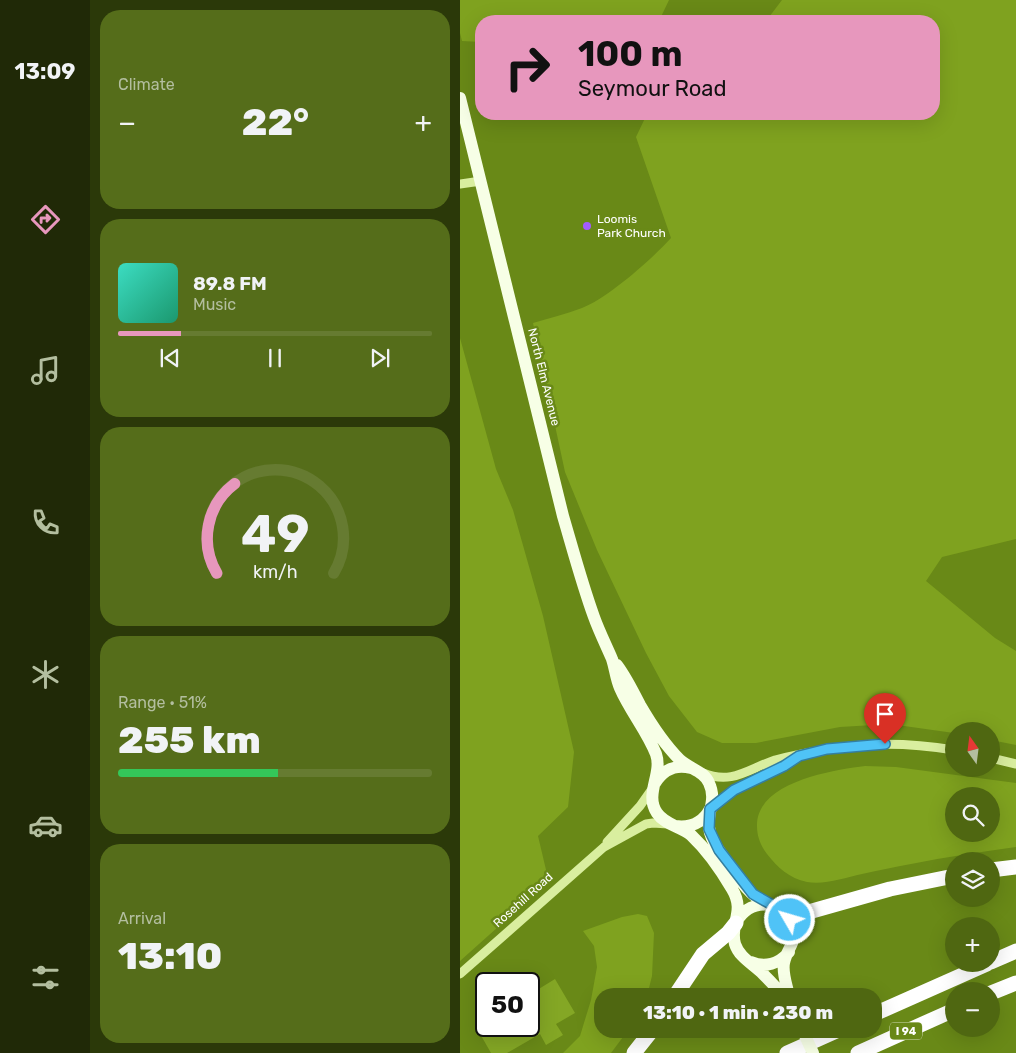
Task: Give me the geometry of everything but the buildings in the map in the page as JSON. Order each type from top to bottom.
[{"type":"highway","points":[[1000,869],[1016,867]]},
{"type":"highway","points":[[775,907],[792,913],[805,913],[890,889],[945,878]]},
{"type":"highway","points":[[680,988],[703,954],[728,933],[736,923]]},
{"type":"highway","points":[[1000,958],[1016,951]]},
{"type":"highway","name":"I 94","points":[[882,1011],[969,972]]},
{"type":"highway","points":[[1000,989],[1016,983]]},
{"type":"highway","name":"I 94","points":[[858,1053],[945,1014]]},
{"type":"highway","points":[[634,1053],[646,1038]]},
{"type":"highway","points":[[787,1053],[821,1038]]},
{"type":"main road","name":"North Elm Avenue","points":[[460,98],[565,524],[588,601],[612,660],[621,689],[649,740],[658,761],[652,797],[654,808],[660,817],[669,824],[683,830],[692,837],[714,862],[728,882],[738,901],[739,910],[734,933],[735,943],[739,952],[775,988]]},
{"type":"main road","name":"North Elm Avenue","points":[[612,660],[658,733],[682,761],[703,774],[710,784],[712,795],[708,827],[715,845],[749,890],[758,898],[786,914],[793,926],[794,939],[784,966],[788,988]]},
{"type":"main road","name":"Rosehill Road","points":[[654,786],[660,776],[670,769],[682,766],[693,768]]},
{"type":"main road","points":[[669,824],[680,827],[692,825],[702,820],[710,809]]},
{"type":"main road","points":[[736,923],[744,912],[752,907],[762,904],[775,907]]},
{"type":"main road","points":[[746,960],[759,964],[769,964],[779,961],[789,952]]},
{"type":"main road","points":[[806,1038],[813,1053]]},
{"type":"street","points":[[460,184],[481,181]]},
{"type":"street","points":[[693,768],[714,777],[725,778],[776,760],[832,748],[885,744],[918,745],[945,749]]},
{"type":"street","points":[[710,809],[734,790],[784,766],[799,756]]},
{"type":"street","points":[[1000,760],[1016,764]]},
{"type":"street","name":"Rosehill Road","points":[[460,974],[604,846],[640,806],[654,786]]},
{"type":"street","name":"Rosehill Road","points":[[604,846],[643,826],[653,823],[669,824]]},
{"type":"green space","points":[[460,0],[669,0],[662,15],[475,15],[475,42],[462,41],[460,33]]},
{"type":"green space","points":[[782,0],[1016,0],[1016,539],[942,557],[926,581],[995,638],[1016,651],[1016,745],[1000,742],[1000,722],[945,722],[945,732],[890,724],[840,727],[756,743],[722,743],[697,732],[669,696],[646,653],[597,550],[565,472],[533,323],[593,303],[617,287],[641,267],[671,238],[636,137],[644,120],[940,120],[940,15],[771,15]]},
{"type":"green space","points":[[460,338],[496,469],[513,510],[543,616],[574,752],[568,807],[538,836],[547,874],[545,885],[460,961]]},
{"type":"green space","points":[[865,766],[896,767],[945,774],[945,778],[978,778],[1016,783],[1016,847],[984,852],[945,852],[945,858],[828,882],[807,882],[789,875],[775,864],[761,845],[757,826],[760,811],[769,799],[782,789],[799,781],[834,771]]},
{"type":"green space","points":[[638,914],[647,916],[654,933],[652,976],[649,988],[594,988],[594,1038],[622,1038],[611,1053],[563,1053],[580,1036],[591,1000],[597,967],[594,946],[583,931],[622,917]]},
{"type":"place","name":"Loomis Park Church","points":[[587,226]]},
{"type":"route","points":[[790,920],[781,910],[755,897],[719,850],[713,841],[709,829],[708,818],[710,809],[734,790],[784,766],[799,756],[827,749],[885,744]]}]
